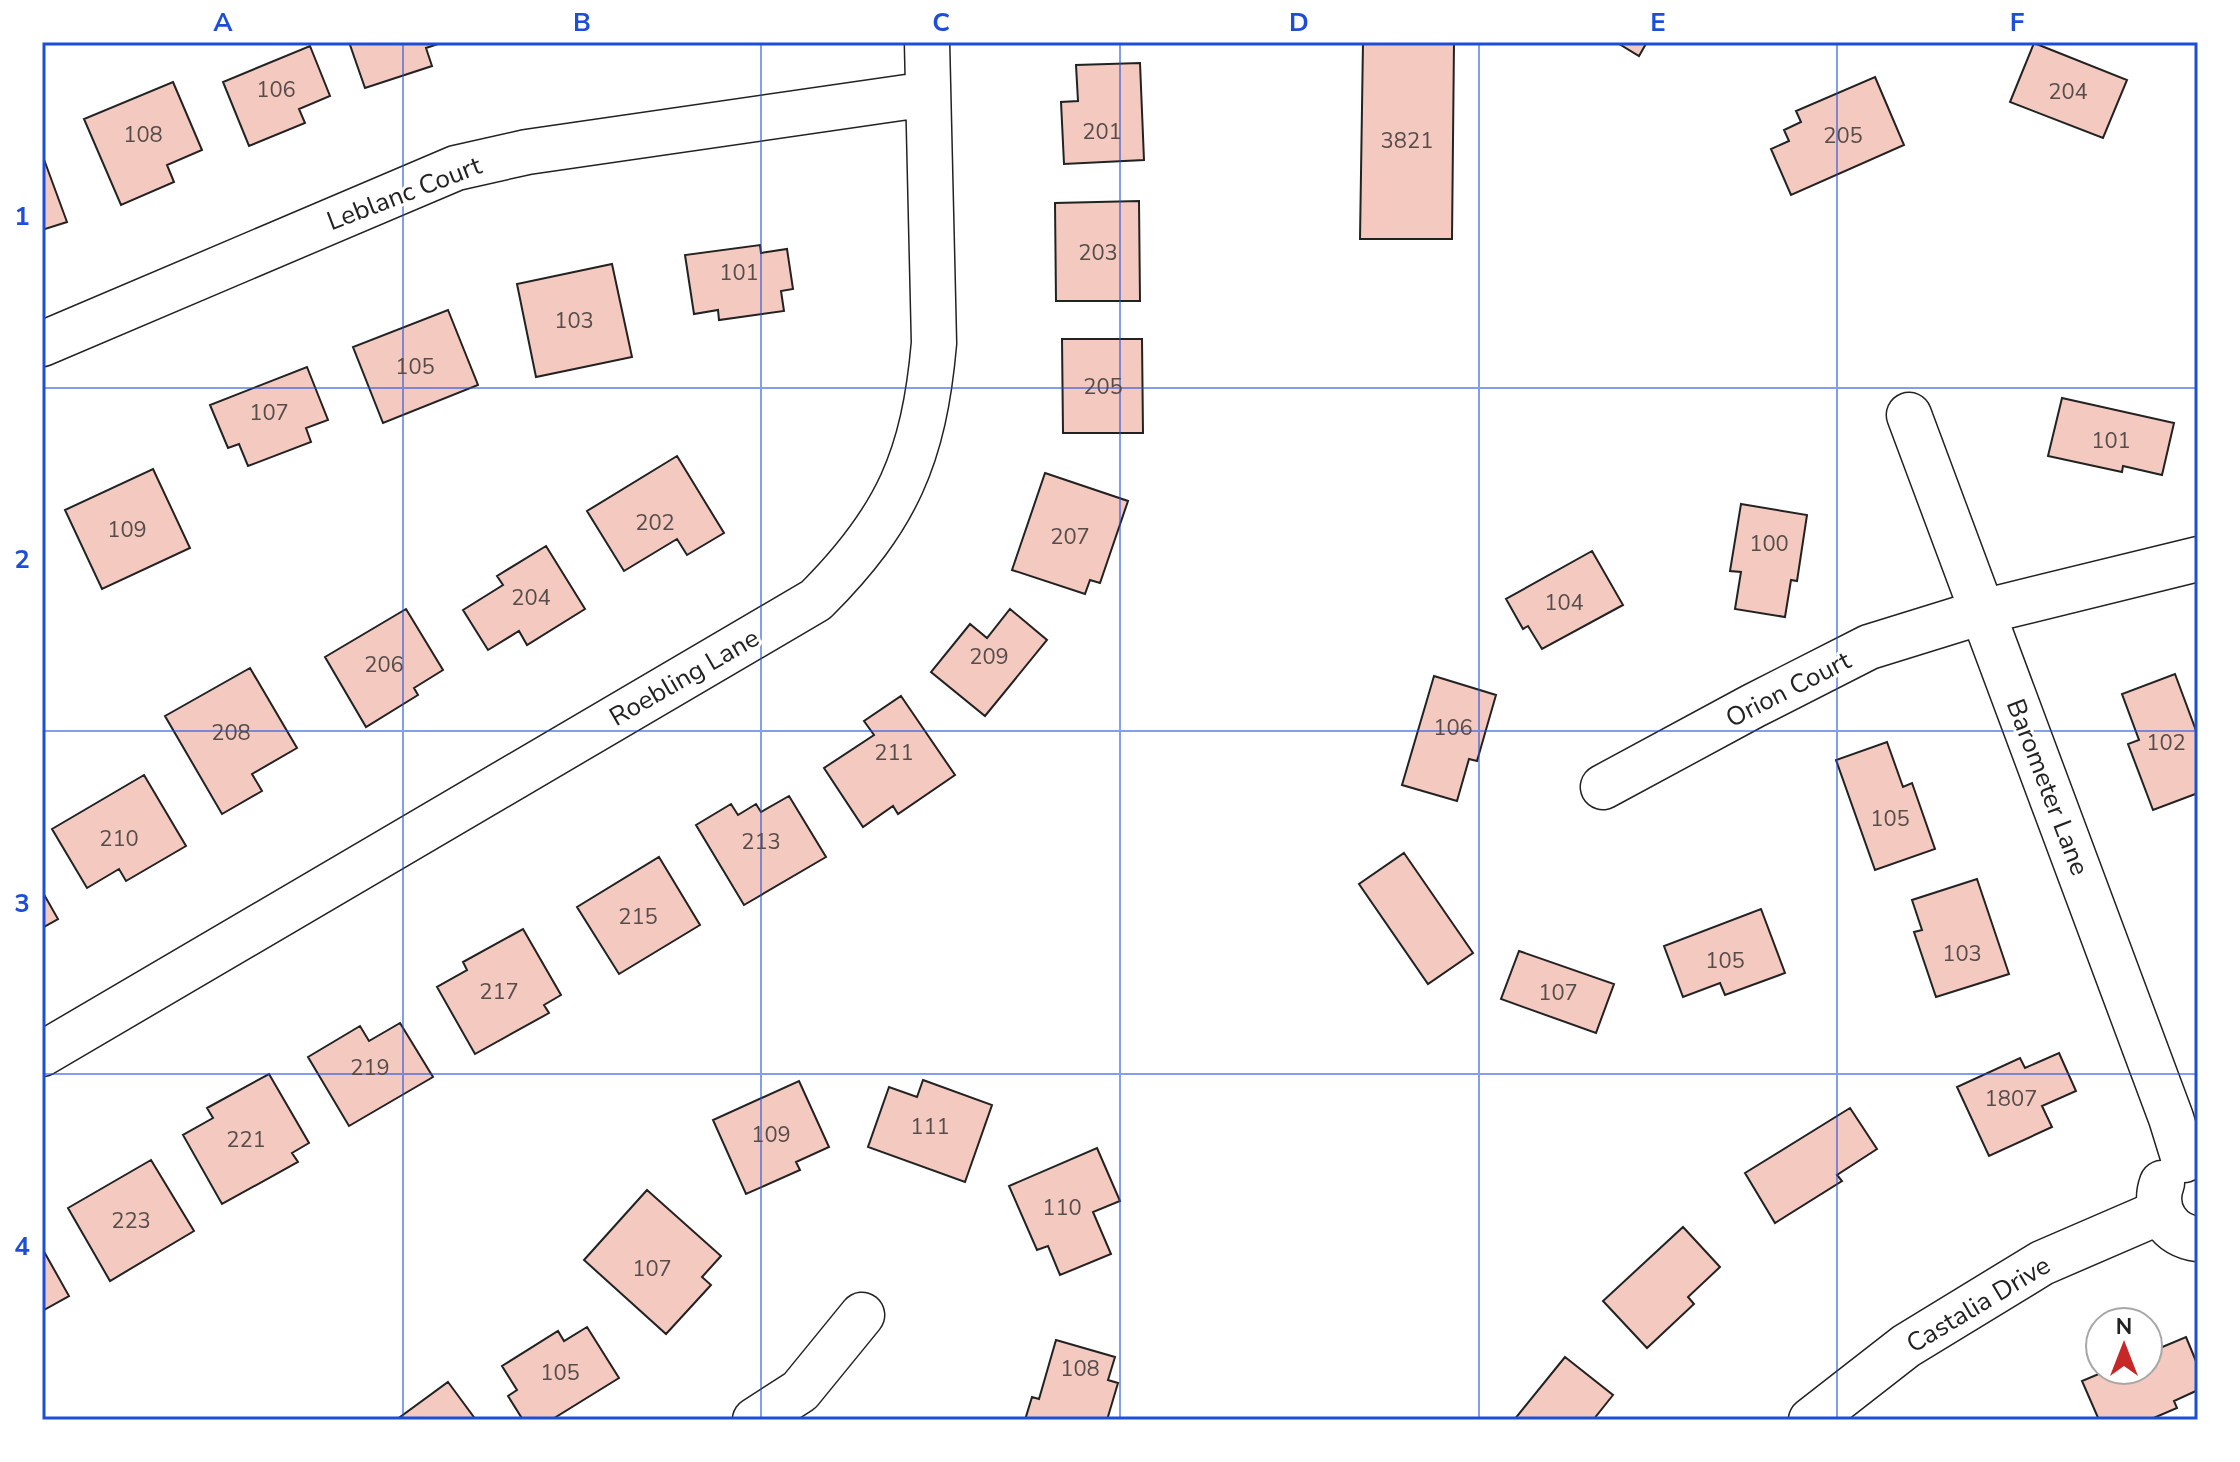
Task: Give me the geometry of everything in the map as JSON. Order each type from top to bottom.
[{"type":"street","name":"Roebling Lane","points":[[42,1054],[816,600],[843,573],[872,538],[889,511],[912,461],[931,381],[934,343],[927,42]]},
{"type":"street","name":"Leblanc Court","points":[[42,344],[456,168],[527,152],[928,94]]},
{"type":"street","name":"Barometer Lane","points":[[1909,415],[2171,1118],[2191,1159]]},
{"type":"street","name":"Orion Court","points":[[1603,787],[1869,647],[1982,612],[2198,559]]},
{"type":"street","points":[[2191,1159],[2165,1176],[2160,1187],[2160,1212],[2176,1233],[2198,1239]]},
{"type":"street","name":"Castalia Drive","points":[[1811,1420],[1906,1346],[2042,1263],[2160,1212]]},
{"type":"street","points":[[755,1420],[800,1391],[862,1315]]},
{"type":"building","points":[[349,42],[444,42],[426,48],[432,66],[365,88]]},
{"type":"building","points":[[1363,42],[1454,42],[1452,239],[1360,239]]},
{"type":"building","points":[[1616,42],[1647,42],[1639,56]]},
{"type":"building","points":[[2034,43],[2127,80],[2103,138],[2010,102]]},
{"type":"building","points":[[310,46],[330,96],[299,109],[305,123],[249,146],[223,82]]},
{"type":"building","points":[[1140,63],[1144,160],[1064,164],[1061,102],[1078,101],[1076,65]]},
{"type":"building","points":[[1875,77],[1904,145],[1791,195],[1771,149],[1789,141],[1784,130],[1801,122],[1796,111]]},
{"type":"building","points":[[173,82],[202,150],[167,165],[174,182],[121,205],[84,119]]},
{"type":"building","points":[[42,154],[67,222],[42,230]]},
{"type":"building","points":[[1139,201],[1140,301],[1056,301],[1055,203]]},
{"type":"building","points":[[760,245],[761,253],[787,249],[793,289],[781,291],[784,311],[719,320],[718,310],[694,314],[685,255]]},
{"type":"building","points":[[612,264],[632,357],[536,377],[517,284]]},
{"type":"building","points":[[448,310],[478,385],[383,423],[353,347]]},
{"type":"building","points":[[1062,339],[1142,339],[1143,433],[1063,433]]},
{"type":"building","points":[[307,367],[328,420],[306,428],[311,442],[248,466],[239,444],[228,448],[210,405]]},
{"type":"building","points":[[2062,398],[2174,423],[2162,475],[2123,466],[2122,472],[2048,456]]},
{"type":"building","points":[[677,456],[724,533],[687,555],[677,539],[624,571],[587,511]]},
{"type":"building","points":[[153,469],[190,548],[102,589],[65,510]]},
{"type":"building","points":[[1045,473],[1128,501],[1100,583],[1090,580],[1085,594],[1012,570]]},
{"type":"building","points":[[1741,504],[1807,515],[1797,581],[1791,580],[1785,617],[1735,609],[1741,572],[1730,571]]},
{"type":"building","points":[[546,546],[585,609],[527,645],[519,631],[488,650],[463,610],[503,585],[497,576]]},
{"type":"building","points":[[1592,551],[1623,605],[1542,649],[1528,626],[1523,629],[1506,599]]},
{"type":"building","points":[[406,609],[443,670],[414,688],[418,695],[366,727],[325,657]]},
{"type":"building","points":[[1010,609],[1047,640],[985,716],[931,672],[970,624],[987,638]]},
{"type":"building","points":[[250,668],[297,748],[252,774],[262,791],[222,814],[165,716]]},
{"type":"building","points":[[2175,674],[2198,736],[2198,793],[2153,810],[2128,744],[2139,740],[2122,694]]},
{"type":"building","points":[[1434,676],[1496,695],[1477,761],[1469,759],[1457,801],[1402,785]]},
{"type":"building","points":[[901,696],[955,775],[898,814],[893,806],[863,827],[824,768],[874,735],[864,721]]},
{"type":"building","points":[[1887,742],[1903,787],[1912,783],[1935,849],[1875,870],[1836,760]]},
{"type":"building","points":[[144,775],[186,846],[126,881],[119,869],[87,888],[52,829]]},
{"type":"building","points":[[789,796],[826,857],[744,905],[696,825],[731,804],[738,815],[756,804],[761,812]]},
{"type":"building","points":[[1404,853],[1473,953],[1428,984],[1359,884]]},
{"type":"building","points":[[659,857],[700,925],[619,974],[577,907]]},
{"type":"building","points":[[1977,879],[2009,974],[1936,997],[1914,932],[1922,930],[1912,900]]},
{"type":"building","points":[[42,891],[58,919],[42,928]]},
{"type":"building","points":[[1761,909],[1785,973],[1725,995],[1720,983],[1683,997],[1664,946]]},
{"type":"building","points":[[523,929],[561,995],[544,1005],[549,1013],[475,1054],[437,987],[467,970],[463,962]]},
{"type":"building","points":[[1519,951],[1614,984],[1596,1033],[1501,999]]},
{"type":"building","points":[[400,1023],[433,1077],[349,1126],[308,1057],[360,1026],[369,1041]]},
{"type":"building","points":[[2059,1053],[2076,1091],[2042,1106],[2052,1127],[1989,1156],[1957,1087],[2020,1058],[2025,1068]]},
{"type":"building","points":[[269,1074],[309,1143],[292,1153],[298,1162],[222,1204],[183,1135],[213,1118],[207,1108]]},
{"type":"building","points":[[923,1080],[992,1105],[965,1182],[868,1147],[889,1087],[917,1097]]},
{"type":"building","points":[[799,1081],[829,1147],[796,1162],[800,1170],[746,1194],[713,1120]]},
{"type":"building","points":[[1850,1108],[1877,1149],[1837,1175],[1842,1181],[1775,1223],[1745,1173]]},
{"type":"building","points":[[1097,1148],[1120,1201],[1093,1212],[1111,1254],[1060,1275],[1048,1246],[1037,1250],[1009,1186]]},
{"type":"building","points":[[151,1160],[194,1231],[110,1281],[68,1208]]},
{"type":"building","points":[[647,1190],[721,1256],[702,1277],[711,1285],[666,1334],[584,1260]]},
{"type":"building","points":[[1683,1227],[1720,1267],[1688,1297],[1694,1304],[1647,1348],[1603,1301]]},
{"type":"building","points":[[42,1248],[69,1296],[42,1311]]},
{"type":"building","points":[[587,1327],[619,1378],[551,1420],[523,1420],[508,1396],[517,1390],[502,1366],[558,1331],[564,1341]]},
{"type":"building","points":[[2186,1337],[2198,1366],[2198,1390],[2174,1401],[2177,1408],[2149,1420],[2099,1420],[2084,1386],[2164,1386],[2164,1346]]},
{"type":"building","points":[[1056,1340],[1115,1357],[1108,1380],[1118,1383],[1107,1420],[1025,1420],[1032,1397],[1039,1399]]},
{"type":"building","points":[[1565,1357],[1613,1395],[1593,1420],[1514,1420]]},
{"type":"building","points":[[448,1382],[476,1420],[396,1420]]}]
